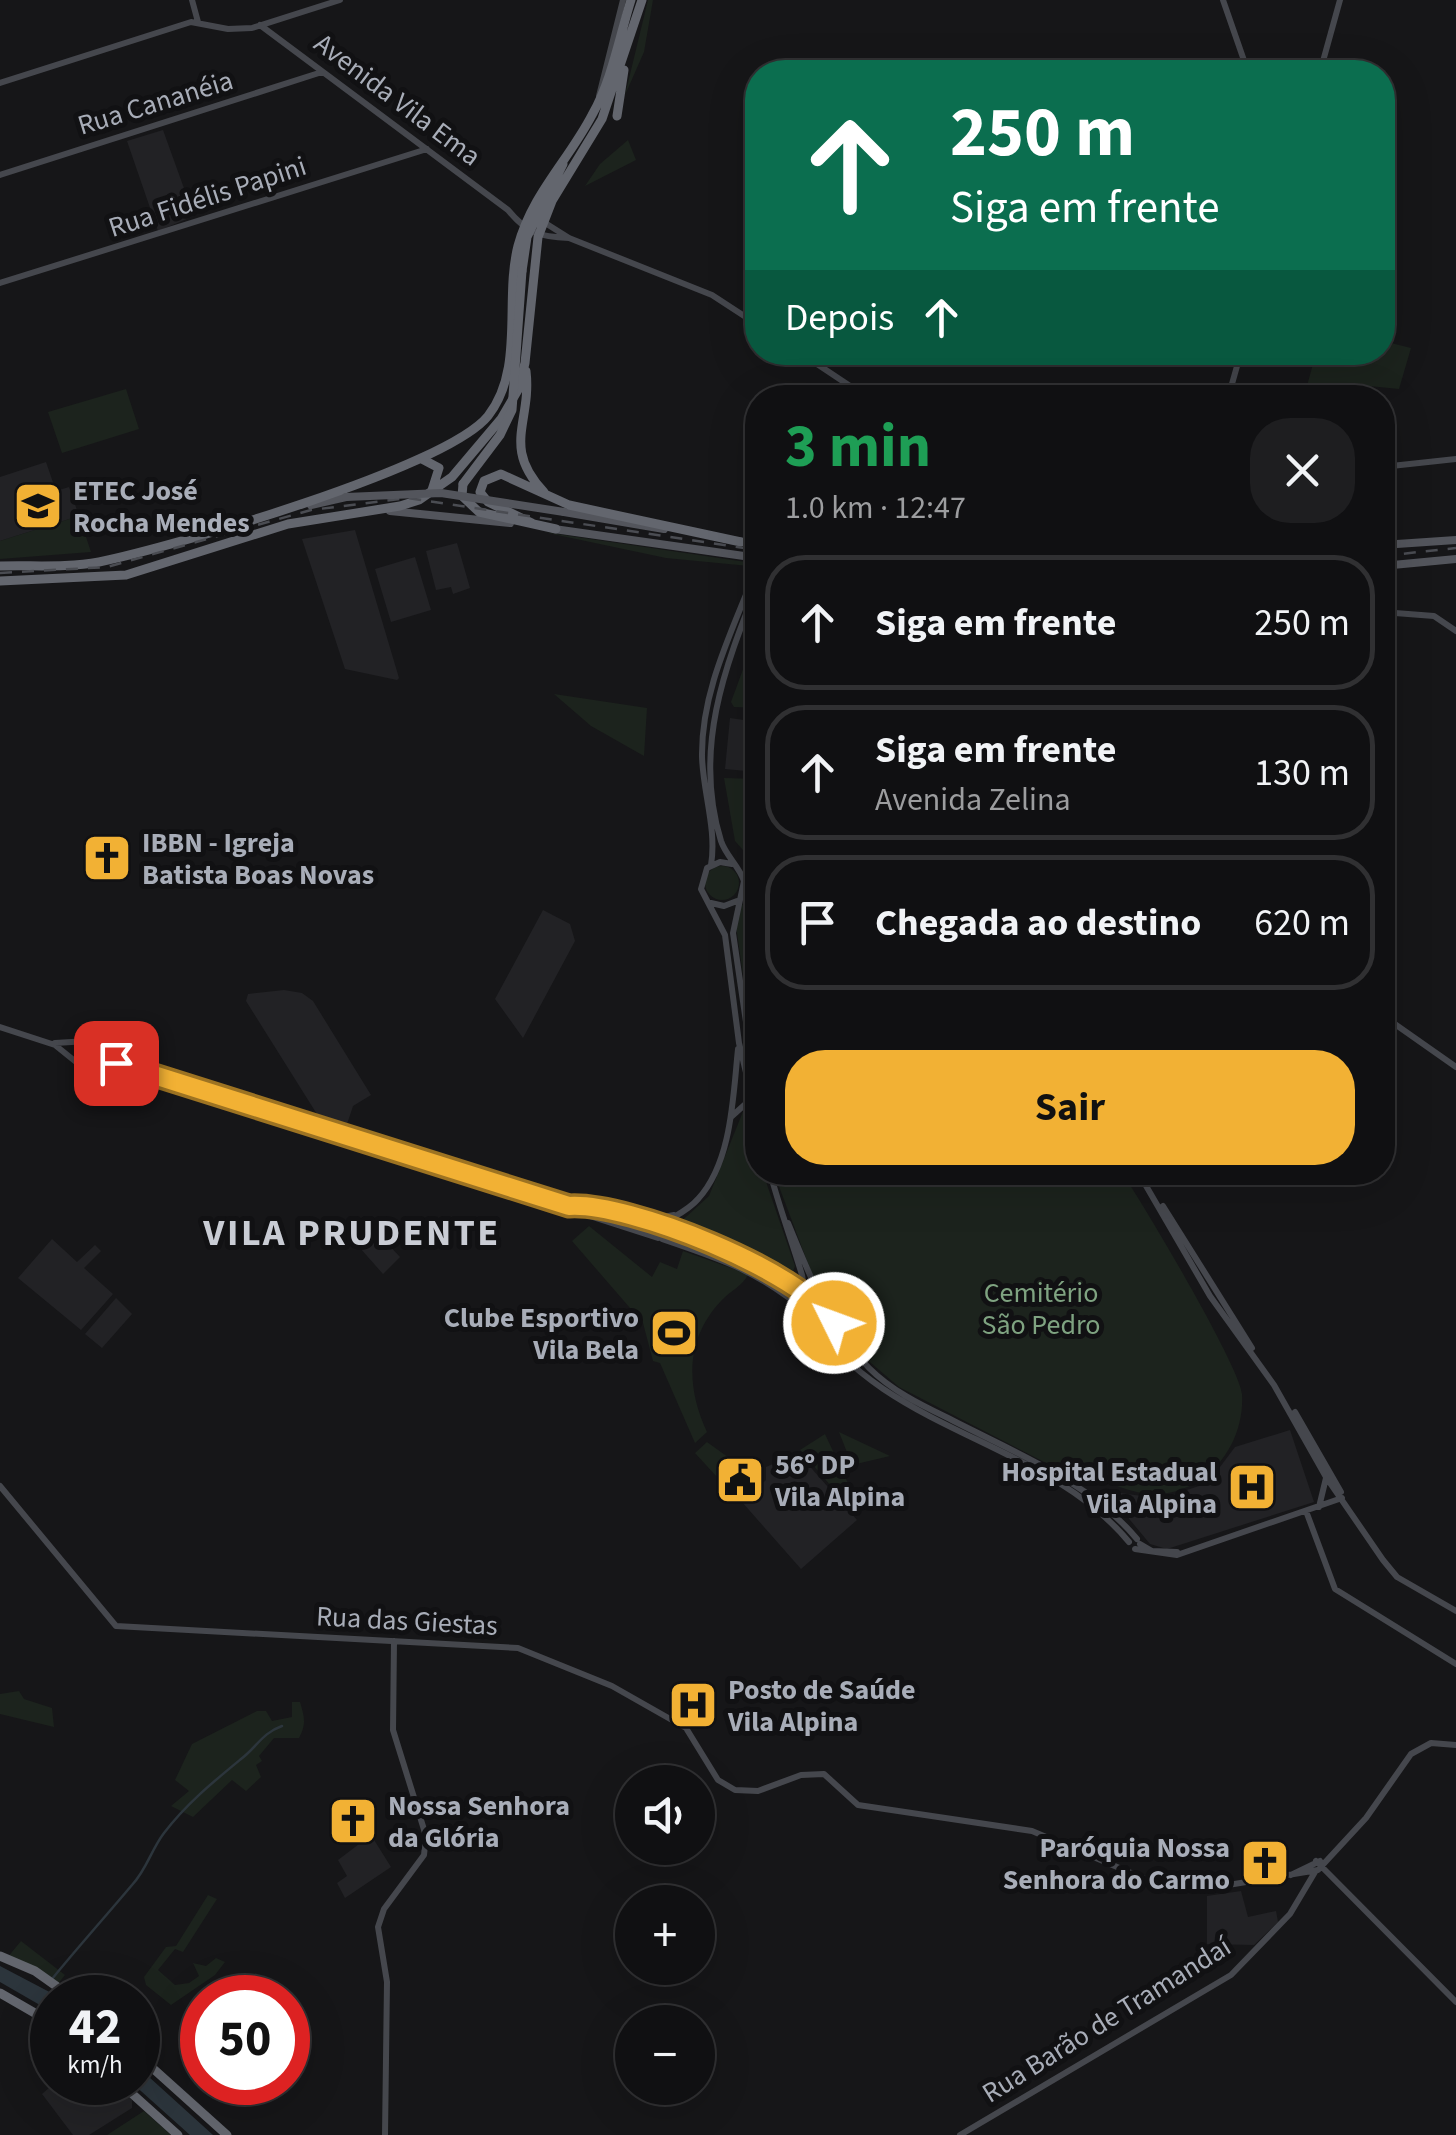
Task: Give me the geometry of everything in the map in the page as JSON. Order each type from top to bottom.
[{"type":"highway","points":[[0,566],[98,562],[254,519],[418,460],[472,432],[498,399],[507,374],[516,258],[564,162],[598,105],[631,0]]},
{"type":"highway","points":[[536,218],[602,119],[642,0]]},
{"type":"highway","points":[[617,116],[624,58]]},
{"type":"highway","points":[[530,232],[522,271],[512,410],[500,435],[463,484],[462,496],[473,510],[556,529]]},
{"type":"highway","points":[[530,232],[520,450],[528,474],[547,496]]},
{"type":"highway","points":[[0,580],[126,575],[288,524],[380,510],[431,492],[452,476],[501,419],[518,390],[525,363]]},
{"type":"highway","points":[[418,460],[434,461],[439,468],[431,492]]},
{"type":"highway","points":[[532,523],[486,500],[482,483],[501,474],[547,496],[740,542]]},
{"type":"highway","points":[[0,1956],[41,1975]]},
{"type":"highway","points":[[0,1994],[30,2010]]},
{"type":"highway","points":[[160,2075],[227,2135]]},
{"type":"highway","points":[[144,2105],[178,2135]]},
{"type":"main road","points":[[192,0],[198,22]]},
{"type":"main road","points":[[0,83],[198,22],[228,30],[260,26],[340,0]]},
{"type":"main road","points":[[598,105],[623,0]]},
{"type":"main road","points":[[1222,0],[1244,60]]},
{"type":"main road","points":[[1323,60],[1340,0]]},
{"type":"main road","name":"Avenida Vila Ema","points":[[260,26],[427,148],[508,210],[530,232],[569,238]]},
{"type":"main road","name":"Rua Cananéia","points":[[0,176],[324,71]]},
{"type":"main road","name":"Rua Fidélis Papini","points":[[0,283],[427,148]]},
{"type":"main road","name":"Avenida Vila Ema","points":[[508,210],[536,218],[569,238],[712,295],[745,317]]},
{"type":"main road","points":[[818,365],[848,385]]},
{"type":"main road","points":[[1395,465],[1456,459]]},
{"type":"main road","points":[[254,519],[346,497],[441,494],[745,543]]},
{"type":"main road","points":[[380,510],[556,529],[745,557]]},
{"type":"main road","points":[[1395,544],[1456,540]]},
{"type":"main road","points":[[1395,565],[1456,559]]},
{"type":"main road","points":[[745,598],[712,684],[705,718],[702,760],[711,865],[700,883],[725,938],[745,1067]]},
{"type":"main road","points":[[1395,613],[1434,616],[1454,626]]},
{"type":"main road","points":[[745,619],[717,694],[710,768],[722,844],[744,881],[733,933],[745,1020]]},
{"type":"main road","points":[[711,865],[724,862],[736,866]]},
{"type":"main road","points":[[710,902],[724,906],[738,900]]},
{"type":"main road","points":[[1395,1023],[1456,1067]]},
{"type":"main road","points":[[0,1026],[48,1042],[81,1066],[116,1063]]},
{"type":"main road","points":[[48,1042],[88,1041],[116,1063],[743,1266],[807,1311],[820,1317],[826,1309]]},
{"type":"main road","points":[[739,1042],[745,1045]]},
{"type":"main road","points":[[660,1238],[664,1227],[704,1192],[730,1118],[739,1042]]},
{"type":"main road","points":[[72,1058],[76,1043]]},
{"type":"main road","points":[[94,1063],[97,1050]]},
{"type":"main road","points":[[734,1093],[742,1105]]},
{"type":"main road","points":[[730,1118],[745,1105]]},
{"type":"main road","points":[[774,1185],[800,1271],[807,1311],[855,1367],[883,1390],[1088,1500],[1135,1544],[1152,1551],[1183,1552],[1342,1498]]},
{"type":"main road","points":[[1147,1185],[1210,1296],[1290,1404],[1342,1498]]},
{"type":"main road","points":[[572,1208],[594,1208],[664,1227],[745,1258],[826,1309]]},
{"type":"main road","points":[[782,1213],[826,1309],[860,1358],[882,1380],[1080,1486],[1116,1514],[1135,1544]]},
{"type":"main road","points":[[642,1221],[677,1214]]},
{"type":"main road","points":[[788,1284],[800,1271]]},
{"type":"main road","points":[[1252,1351],[1326,1477],[1392,1572],[1456,1612]]},
{"type":"main road","points":[[1319,1507],[1326,1477]]},
{"type":"main road","name":"Rua das Giestas","points":[[0,1486],[116,1626],[518,1648],[602,1681],[686,1728],[712,1771],[735,1790],[758,1792],[802,1775],[824,1774],[858,1805],[1032,1831],[1170,1888],[1204,1889],[1290,1876]]},
{"type":"main road","points":[[1306,1512],[1336,1590],[1456,1664]]},
{"type":"main road","points":[[385,2135],[387,1982],[378,1927],[384,1909],[426,1847],[424,1822],[393,1730],[394,1641]]},
{"type":"main road","points":[[1290,1876],[1306,1874],[1319,1865],[1366,1818],[1411,1754],[1431,1742],[1456,1745]]},
{"type":"main road","points":[[1290,1876],[1319,1865]]},
{"type":"main road","points":[[1319,1865],[1456,2002]]},
{"type":"main road","name":"Rua Barão de Tramandaí","points":[[960,2135],[1231,1975],[1278,1929],[1308,1888],[1319,1865]]},
{"type":"main road","points":[[1306,1874],[1308,1888]]},
{"type":"shaded area","points":[[163,130],[194,216],[158,231],[127,141]]},
{"type":"shaded area","name":"ETEC José Rocha Mendes","points":[[46,462],[56,491],[69,487],[79,516],[0,541],[0,477]]},
{"type":"shaded area","points":[[355,530],[397,680],[345,669],[302,539]]},
{"type":"shaded area","points":[[457,543],[470,588],[453,594],[451,587],[436,590],[426,551]]},
{"type":"shaded area","points":[[415,557],[431,610],[391,622],[375,569]]},
{"type":"shaded area","points":[[730,718],[745,720],[745,771],[725,769]]},
{"type":"shaded area","points":[[543,910],[570,924],[575,941],[523,1038],[495,999]]},
{"type":"shaded area","points":[[284,990],[302,993],[313,1001],[371,1095],[353,1106],[346,1127],[320,1119],[246,1001],[248,994]]},
{"type":"shaded area","points":[[52,1239],[77,1262],[95,1245],[101,1251],[84,1268],[113,1294],[81,1330],[18,1278]]},
{"type":"shaded area","points":[[383,1239],[400,1257],[383,1274],[360,1248]]},
{"type":"shaded area","points":[[116,1298],[132,1314],[102,1348],[85,1334]]},
{"type":"shaded area","name":"Hospital Estadual Vila Alpina","points":[[1290,1430],[1314,1502],[1167,1549],[1150,1544],[1106,1491],[1156,1498],[1172,1495],[1208,1483],[1235,1447]]},
{"type":"shaded area","points":[[798,1453],[857,1520],[801,1569],[742,1502],[766,1480],[766,1467]]},
{"type":"shaded area","points":[[371,1835],[391,1867],[345,1898],[337,1883],[347,1876],[338,1860]]},
{"type":"shaded area","points":[[1241,1891],[1248,1917],[1276,1911],[1278,1922],[1254,1945],[1207,1944],[1207,1896]]},
{"type":"shaded area","points":[[0,1966],[30,1982],[30,1999],[0,1982]]},
{"type":"shaded area","points":[[160,2087],[213,2135],[190,2135],[157,2105],[160,2105]]},
{"type":"shaded area","points":[[50,2105],[132,2105],[89,2135],[73,2135]]},
{"type":"green space","points":[[648,0],[653,0],[644,52],[625,95]]},
{"type":"green space","points":[[628,140],[636,160],[585,186],[600,164]]},
{"type":"green space","points":[[1395,344],[1411,348],[1399,389],[1395,385],[1307,385],[1313,365],[1395,365]]},
{"type":"green space","points":[[126,389],[139,429],[62,453],[48,412]]},
{"type":"green space","points":[[79,516],[91,552],[0,559],[0,541]]},
{"type":"green space","points":[[543,532],[745,562],[745,566],[666,558]]},
{"type":"green space","points":[[745,664],[745,707],[734,707],[731,702]]},
{"type":"green space","points":[[554,694],[647,708],[644,756],[591,726]]},
{"type":"green space","points":[[724,778],[745,779],[745,852],[735,841]]},
{"type":"green space","points":[[722,866],[734,871],[739,883],[734,895],[722,900],[710,895],[705,883],[710,871]]},
{"type":"green space","points":[[745,903],[745,989],[735,919]]},
{"type":"green space","points":[[744,1109],[745,1185],[767,1185],[795,1266],[791,1276],[729,1246],[675,1227],[709,1196]]},
{"type":"green space","name":"Cemitério São Pedro","points":[[778,1185],[1130,1185],[1189,1285],[1237,1378],[1242,1407],[1237,1431],[1219,1463],[1185,1488],[1142,1493],[1085,1472],[1083,1482],[899,1387],[864,1357],[813,1277]]},
{"type":"green space","name":"Clube Esportivo Vila Bela","points":[[589,1226],[652,1277],[660,1262],[677,1269],[683,1251],[748,1274],[709,1316],[695,1347],[695,1398],[707,1432],[695,1443],[660,1363],[653,1361],[643,1323],[572,1241]]},
{"type":"green space","points":[[839,1432],[890,1456],[852,1465]]},
{"type":"green space","points":[[825,1434],[861,1511],[856,1515],[800,1450]]},
{"type":"green space","points":[[707,1442],[732,1460],[717,1477],[695,1453]]},
{"type":"green space","points":[[19,1691],[24,1699],[52,1708],[54,1727],[0,1714],[0,1694]]},
{"type":"green space","points":[[292,1702],[300,1702],[304,1716],[299,1738],[274,1738],[256,1765],[261,1777],[246,1791],[232,1780],[193,1817],[171,1806],[189,1791],[175,1780],[192,1744],[257,1711],[266,1711],[272,1721],[292,1717]]},
{"type":"green space","points":[[208,1895],[217,1899],[183,1952],[175,1949],[158,1970],[175,1985],[180,1984],[180,1999],[171,2005],[160,1996],[160,1975],[145,1975],[166,1947],[176,1946]]},
{"type":"green space","points":[[21,1941],[65,1975],[38,1975],[7,1958]]},
{"type":"green space","points":[[216,1958],[225,1962],[215,1975],[199,1975],[193,1963],[206,1966]]},
{"type":"green space","points":[[144,2111],[171,2135],[107,2135]]},
{"type":"waterway","points":[[55,1975],[137,1879],[181,1812],[264,1736],[282,1726]]},
{"type":"railway","points":[[0,573],[107,567],[311,510],[407,498],[745,548]]},
{"type":"railway","points":[[1395,555],[1456,548]]},
{"type":"place","name":"ETEC José Rocha Mendes","points":[[38,506]]},
{"type":"place","name":"IBBN - Igreja Batista Boas Novas","points":[[107,858]]},
{"type":"place","name":"Clube Esportivo Vila Bela","points":[[674,1333]]},
{"type":"place","name":"56º DP Vila Alpina","points":[[740,1480]]},
{"type":"place","name":"Hospital Estadual Vila Alpina","points":[[1252,1487]]},
{"type":"place","name":"Posto de Saúde Vila Alpina","points":[[693,1705]]},
{"type":"place","name":"Nossa Senhora da Glória","points":[[353,1821]]},
{"type":"place","name":"Paróquia Nossa Senhora do Carmo","points":[[1265,1863]]},
{"type":"district","name":"VILA PRUDENTE","points":[[352,1232]]},
{"type":"route","points":[[116,1063],[572,1208],[594,1208],[730,1251],[826,1308],[834,1323]]}]
